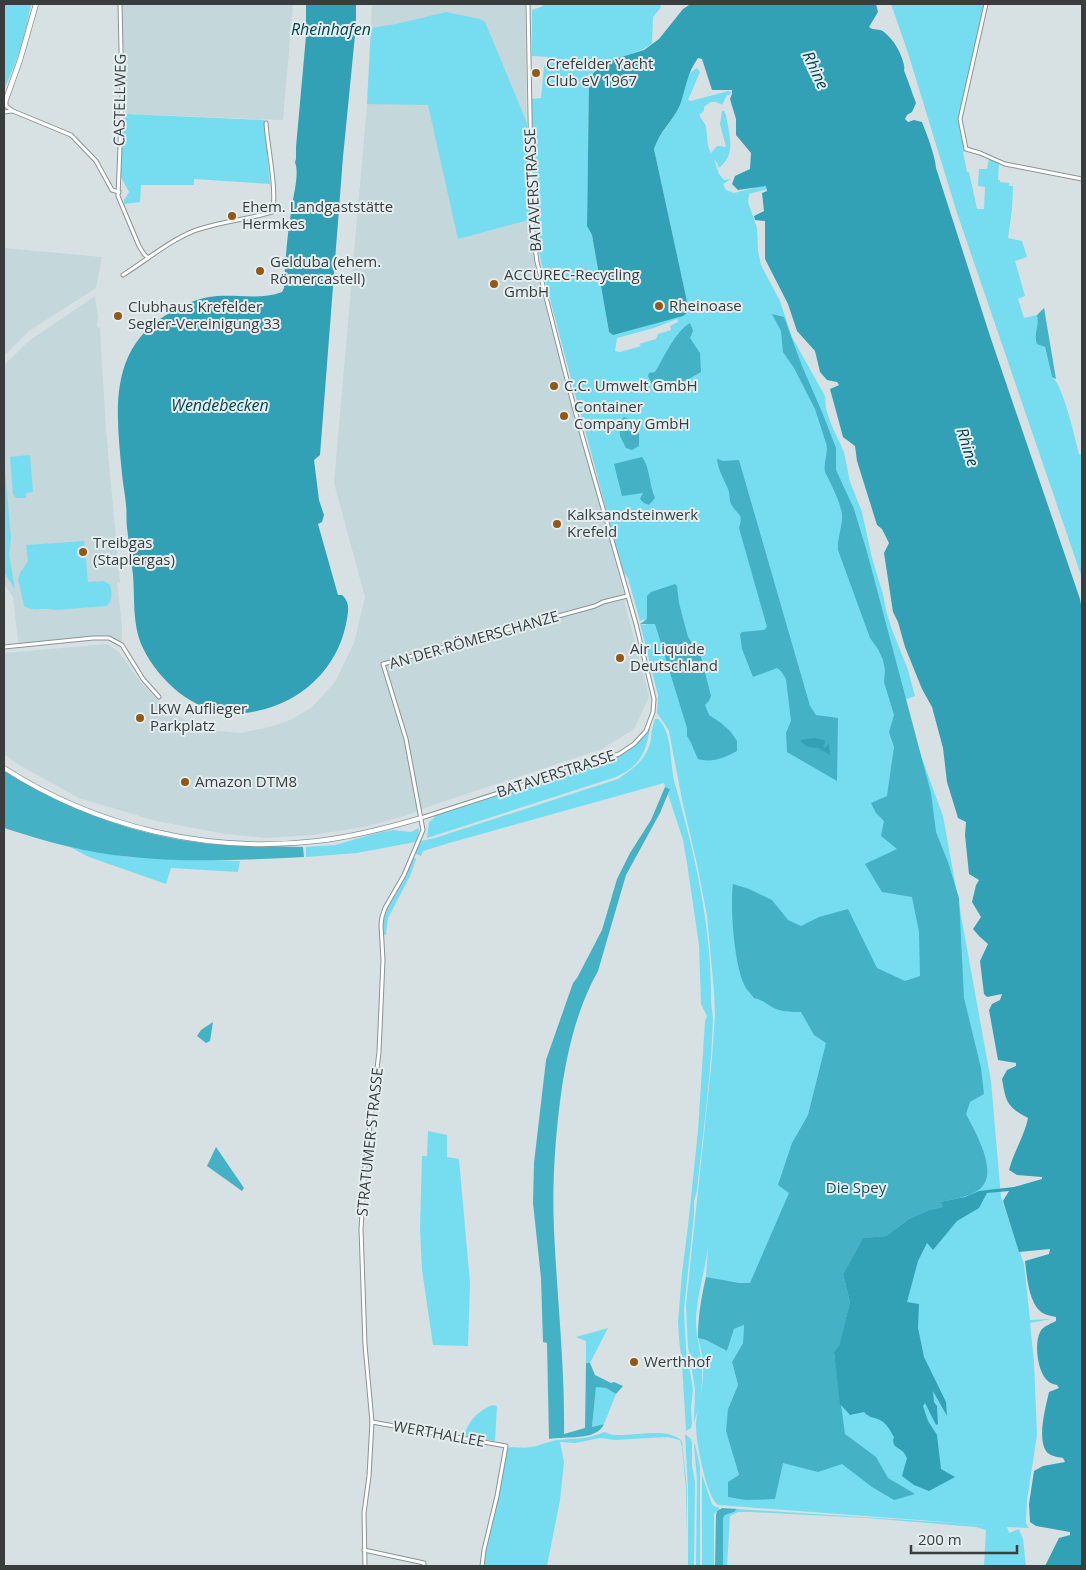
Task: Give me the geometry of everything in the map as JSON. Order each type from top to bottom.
[{"type":"main road","points":[[4,101],[26,43],[36,4]]},
{"type":"street","name":"CASTELLWEG","points":[[118,194],[122,96],[120,4]]},
{"type":"street","name":"BATAVERSTRASSE","points":[[4,768],[60,799],[101,816],[150,830],[189,838],[232,843],[288,843],[307,842],[374,831],[421,818],[619,754],[642,737],[651,720],[654,699],[628,596],[574,407],[537,262],[532,224],[528,4]]},
{"type":"street","points":[[986,4],[960,119],[966,149],[1006,164],[1082,179]]},
{"type":"street","points":[[4,101],[6,106],[13,110],[71,135],[96,161],[112,190],[118,194],[139,246],[148,258]]},
{"type":"street","points":[[4,112],[13,110]]},
{"type":"street","points":[[123,275],[175,241],[202,228],[272,212],[274,194],[266,122]]},
{"type":"street","name":"AN DER RÖMERSCHANZE","points":[[421,818],[406,739],[384,664],[628,596]]},
{"type":"street","points":[[4,647],[109,638],[118,642],[126,650],[143,679],[159,697]]},
{"type":"street","name":"STRATUMER STRASSE","points":[[365,1566],[364,1513],[369,1476],[372,1422],[365,1345],[361,1229],[364,1166],[379,1052],[383,960],[381,925],[385,908],[399,886],[414,848],[422,834],[421,818]]},
{"type":"street","name":"WERTHALLEE","points":[[372,1422],[506,1446],[482,1566]]},
{"type":"street","points":[[364,1550],[424,1563],[424,1566]]},
{"type":"shaded area","points":[[118,4],[293,4],[283,120],[126,114]]},
{"type":"shaded area","points":[[372,4],[525,4],[528,208],[535,268],[624,593],[625,604],[649,697],[634,729],[602,749],[405,816],[364,827],[312,835],[265,838],[226,834],[156,821],[79,798],[19,765],[4,754],[4,653],[107,644],[119,652],[141,683],[165,707],[185,720],[207,730],[241,733],[290,720],[311,708],[335,682],[354,643],[365,597],[334,483],[367,104]]},
{"type":"shaded area","points":[[4,248],[102,257],[96,288],[29,331],[4,356]]},
{"type":"shaded area","points":[[95,296],[98,317],[97,327],[100,328],[106,430],[120,582],[117,582],[122,626],[122,645],[109,638],[21,645],[18,641],[13,597],[4,584],[4,365],[30,340]]},
{"type":"green space","points":[[4,4],[31,4],[27,26],[13,69],[4,89]]},
{"type":"green space","name":"Die Spey","points":[[544,4],[660,4],[661,7],[653,17],[652,43],[633,54],[606,62],[589,78],[587,226],[592,235],[609,332],[688,312],[654,149],[656,142],[677,110],[692,71],[697,68],[700,72],[688,100],[691,101],[728,91],[731,92],[730,95],[727,95],[722,105],[717,102],[711,102],[704,107],[704,111],[699,115],[706,126],[708,146],[711,153],[717,146],[726,147],[720,124],[722,111],[726,115],[730,136],[730,150],[725,162],[719,168],[714,159],[719,174],[724,180],[731,179],[723,184],[726,190],[734,193],[765,185],[769,186],[767,189],[749,194],[748,202],[757,228],[761,265],[780,301],[792,337],[825,396],[826,409],[844,452],[850,482],[862,512],[872,558],[891,627],[908,670],[915,696],[901,701],[943,816],[991,1081],[1001,1197],[1024,1264],[1030,1320],[1051,1319],[1030,1323],[1034,1362],[1037,1435],[1027,1500],[1026,1523],[1029,1528],[1007,1527],[1009,1533],[1019,1529],[1023,1539],[1026,1566],[984,1566],[986,1530],[976,1527],[867,1518],[738,1512],[730,1516],[727,1566],[723,1566],[723,1518],[737,1509],[985,1525],[718,1505],[709,1491],[699,1453],[696,1430],[698,1408],[694,1422],[695,1389],[688,1347],[686,1305],[715,1015],[707,916],[669,731],[657,713],[658,695],[640,624],[646,625],[644,619],[640,621],[628,578],[620,562],[579,407],[587,405],[587,402],[578,405],[537,243],[531,99],[541,98],[544,67],[548,57],[532,56],[532,10]],"holes":[[[677,319],[678,322],[670,326],[671,330],[658,334],[656,339],[639,344],[641,346],[620,352],[615,351],[617,338],[654,328]],[[708,1247],[706,1277],[761,1297],[740,1499],[739,1475],[735,1461],[728,1409],[738,1385],[732,1362],[743,1343],[744,1325],[734,1329],[727,1351],[698,1338],[703,1364],[703,1379],[700,1397],[702,1365],[697,1334],[696,1320]]]},
{"type":"green space","points":[[891,4],[984,4],[959,118],[965,151],[963,152],[977,209],[984,209],[985,187],[978,186],[979,169],[987,169],[989,158],[999,162],[998,180],[1013,186],[1008,238],[1022,241],[1027,257],[1015,261],[1025,296],[1018,299],[1024,318],[1037,315],[1052,377],[1060,390],[1079,454],[1082,455],[1082,578],[957,213]]},
{"type":"green space","points":[[446,12],[480,19],[485,22],[527,123],[529,220],[458,239],[428,105],[367,104],[371,28]]},
{"type":"green space","points":[[126,114],[264,120],[270,184],[194,179],[194,185],[141,185],[140,202],[124,204],[124,200],[129,192],[120,175],[123,120]]},
{"type":"green space","points":[[1044,308],[1056,379],[1052,377],[1045,347],[1037,344],[1036,340],[1037,315]]},
{"type":"green space","name":"Die Spey","points":[[772,314],[784,317],[822,412],[836,448],[836,470],[854,509],[867,552],[931,793],[936,832],[959,898],[964,998],[981,1068],[984,1094],[970,1102],[966,1114],[980,1142],[987,1165],[987,1175],[984,1184],[977,1191],[968,1195],[940,1202],[943,1207],[929,1210],[909,1219],[886,1236],[863,1238],[843,1274],[850,1302],[839,1347],[834,1352],[845,1434],[876,1457],[888,1478],[915,1494],[894,1500],[872,1487],[842,1464],[818,1472],[783,1463],[775,1499],[746,1500],[728,1497],[728,1482],[739,1475],[726,1431],[728,1409],[738,1385],[732,1362],[743,1343],[744,1325],[734,1329],[727,1351],[698,1338],[700,1308],[706,1277],[750,1283],[789,1193],[778,1185],[792,1143],[808,1115],[826,1043],[814,1035],[801,1012],[776,1009],[754,998],[745,986],[735,947],[732,906],[733,884],[772,900],[788,920],[801,926],[819,917],[848,909],[877,968],[905,981],[920,976],[919,932],[912,897],[882,892],[865,864],[897,849],[881,836],[884,821],[876,813],[871,803],[887,796],[894,747],[889,732],[894,715],[884,682],[885,670],[883,660],[870,638],[838,550],[842,514],[825,472],[826,443],[815,409],[794,368],[783,352],[781,331]]},
{"type":"green space","points":[[690,323],[693,331],[690,338],[700,353],[701,372],[685,381],[654,388],[648,376],[649,373],[655,372],[679,333]]},
{"type":"green space","points":[[624,417],[633,421],[639,433],[639,446],[632,450],[626,448],[620,436],[619,422]]},
{"type":"green space","points":[[30,455],[33,492],[26,493],[26,498],[16,498],[13,494],[10,457]]},
{"type":"green space","points":[[642,457],[647,466],[655,498],[649,505],[640,499],[643,493],[622,496],[614,464]]},
{"type":"green space","points":[[4,458],[11,539],[9,554],[15,589],[4,572]]},
{"type":"green space","points":[[717,459],[723,461],[739,460],[810,706],[816,715],[838,718],[837,781],[787,752],[786,733],[791,721],[786,679],[777,668],[753,677],[742,649],[740,634],[742,632],[764,630],[767,627],[739,528],[741,519],[731,504],[729,491]]},
{"type":"green space","points":[[84,541],[88,582],[104,581],[110,585],[110,602],[106,606],[55,610],[31,609],[24,606],[18,579],[28,561],[26,545]]},
{"type":"green space","points":[[675,584],[688,637],[701,657],[711,696],[705,705],[709,715],[730,731],[737,741],[737,751],[718,759],[698,759],[687,736],[687,728],[655,624],[640,624],[647,618],[647,596],[651,592]]},
{"type":"green space","points":[[655,719],[658,719],[667,733],[673,776],[701,891],[709,946],[713,1017],[709,1083],[697,1190],[694,1201],[684,1309],[686,1349],[693,1389],[692,1423],[691,1428],[686,1431],[678,1322],[698,1131],[705,1021],[707,1016],[701,1004],[699,945],[687,863],[683,840],[668,794],[670,789],[665,787],[664,783],[449,843],[423,851],[421,856],[414,853],[421,841],[618,779],[634,767],[647,752]]},
{"type":"green space","points":[[650,728],[644,752],[640,758],[631,768],[616,777],[427,838],[429,822],[434,816],[617,756],[637,744]]},
{"type":"green space","points":[[4,770],[69,805],[139,831],[202,843],[303,847],[304,857],[244,860],[154,859],[95,852],[42,840],[4,828]]},
{"type":"green space","points":[[665,787],[670,789],[660,813],[626,875],[598,971],[584,1000],[574,1031],[563,1078],[556,1145],[553,1213],[563,1383],[564,1434],[585,1428],[586,1363],[590,1363],[595,1375],[611,1383],[614,1382],[623,1386],[616,1394],[606,1388],[596,1387],[592,1427],[604,1424],[595,1433],[580,1437],[549,1439],[547,1343],[543,1342],[541,1278],[533,1203],[534,1163],[546,1060],[573,983],[602,930],[617,879],[630,853],[651,820]]},
{"type":"green space","points":[[419,828],[415,842],[357,853],[306,857],[306,847],[335,845],[377,833],[393,830],[411,832]]},
{"type":"green space","points":[[70,847],[128,857],[240,861],[238,872],[171,868],[166,884],[89,857]]},
{"type":"green space","points":[[413,857],[416,859],[410,876],[388,918],[386,935],[383,934],[383,922],[387,911]]},
{"type":"green space","points":[[213,1022],[210,1041],[206,1043],[197,1036],[201,1030]]},
{"type":"green space","points":[[428,1131],[447,1135],[447,1157],[459,1159],[470,1283],[468,1346],[433,1345],[422,1270],[420,1228],[422,1156],[427,1156]]},
{"type":"green space","points":[[216,1147],[244,1188],[242,1191],[207,1166]]},
{"type":"green space","points":[[608,1328],[590,1363],[586,1363],[586,1341],[576,1337]]},
{"type":"green space","points":[[596,1387],[606,1388],[616,1394],[604,1424],[592,1427]]},
{"type":"green space","points":[[493,1405],[497,1406],[495,1441],[464,1436],[468,1426],[475,1417]]},
{"type":"green space","points":[[604,1432],[616,1435],[660,1433],[668,1434],[676,1437],[682,1441],[687,1489],[686,1537],[686,1489],[680,1440],[667,1437],[615,1440],[600,1438],[575,1443],[560,1442],[564,1462],[560,1500],[547,1566],[484,1566],[485,1551],[507,1448],[528,1448],[554,1441],[587,1438]]},
{"type":"green space","points":[[685,1434],[691,1439],[692,1443],[692,1466],[695,1482],[694,1566],[688,1566],[688,1487]]},
{"type":"green space","points":[[694,1444],[700,1467],[700,1566],[696,1566],[697,1480]]},
{"type":"green space","points":[[702,1475],[712,1504],[720,1508],[714,1514],[714,1566],[702,1566]]},
{"type":"green space","points":[[722,1508],[737,1509],[723,1518],[723,1566],[715,1566],[716,1515],[717,1511]]},
{"type":"water","name":"Wendebecken","points":[[306,4],[356,4],[356,25],[343,157],[320,455],[314,460],[319,500],[324,515],[322,522],[318,524],[338,595],[342,595],[347,601],[348,612],[341,640],[334,655],[315,681],[288,700],[273,707],[240,714],[230,714],[203,707],[178,692],[158,672],[139,639],[118,427],[120,382],[126,361],[136,342],[152,325],[173,311],[199,299],[218,296],[273,295],[282,292],[284,288],[287,241],[296,180],[295,162],[306,36]]},
{"type":"water","name":"Rhine","points":[[687,4],[876,4],[878,12],[869,27],[888,35],[901,55],[904,71],[916,103],[912,112],[905,119],[908,122],[914,120],[922,122],[991,339],[1080,599],[1082,610],[1082,1566],[1045,1566],[1059,1538],[1070,1535],[1070,1532],[1036,1526],[1030,1522],[1029,1504],[1034,1471],[1043,1466],[1065,1462],[1063,1458],[1047,1453],[1042,1438],[1043,1421],[1049,1392],[1059,1388],[1045,1378],[1039,1365],[1037,1348],[1039,1334],[1042,1329],[1056,1321],[1056,1317],[1041,1312],[1033,1302],[1025,1261],[1049,1254],[1050,1249],[1019,1252],[1003,1201],[1009,1191],[987,1193],[979,1208],[957,1221],[933,1250],[927,1243],[918,1261],[907,1302],[919,1304],[918,1328],[924,1357],[946,1402],[947,1416],[933,1391],[934,1402],[937,1406],[938,1424],[936,1425],[925,1403],[923,1406],[928,1421],[937,1435],[941,1469],[955,1477],[929,1491],[914,1485],[902,1476],[907,1458],[894,1444],[894,1437],[886,1425],[864,1412],[850,1415],[840,1404],[834,1352],[839,1346],[850,1302],[843,1274],[863,1238],[886,1236],[909,1219],[929,1210],[943,1207],[940,1202],[965,1197],[979,1191],[1014,1187],[1042,1179],[1042,1177],[1017,1175],[1009,1170],[1028,1118],[1012,1107],[1006,1099],[1002,1079],[1007,1070],[1016,1066],[1016,1063],[998,1060],[989,1010],[992,1004],[1000,1000],[1002,994],[987,997],[984,994],[980,961],[988,944],[973,929],[981,917],[972,902],[979,880],[969,874],[965,835],[966,822],[958,818],[947,782],[943,748],[932,707],[922,689],[893,612],[884,553],[889,543],[882,529],[877,525],[857,461],[855,446],[843,437],[830,389],[839,385],[837,382],[827,380],[820,372],[815,351],[797,331],[788,304],[765,259],[765,221],[755,220],[754,216],[764,211],[762,193],[767,191],[766,186],[738,190],[732,184],[735,176],[750,169],[751,153],[736,135],[736,119],[730,99],[732,90],[712,90],[702,59],[698,58],[694,64],[680,105],[659,137],[654,149],[688,312],[683,316],[613,335],[609,332],[592,235],[587,226],[589,78],[599,67],[612,60],[644,50],[659,39],[683,9],[689,5]]},
{"type":"water","points":[[815,738],[824,740],[823,747],[825,748],[829,744],[830,755],[818,748],[808,747],[801,742],[801,740]]},
{"type":"place","name":"Crefelder Yacht Club eV 1967","points":[[536,73]]},
{"type":"place","name":"Ehem. Landgaststätte Hermkes","points":[[232,216]]},
{"type":"place","name":"Gelduba (ehem. Römercastell)","points":[[260,271]]},
{"type":"place","name":"ACCUREC-Recycling GmbH","points":[[494,284]]},
{"type":"place","name":"Rheinoase","points":[[659,306]]},
{"type":"place","name":"Clubhaus Krefelder Segler-Vereinigung 33","points":[[118,316]]},
{"type":"place","name":"C.C. Umwelt GmbH","points":[[554,386]]},
{"type":"place","name":"Container Company GmbH","points":[[564,416]]},
{"type":"place","name":"Kalksandsteinwerk Krefeld","points":[[557,524]]},
{"type":"place","name":"Treibgas (Staplergas)","points":[[83,552]]},
{"type":"place","name":"Air Liquide Deutschland","points":[[620,658]]},
{"type":"place","name":"LKW Auflieger Parkplatz","points":[[140,718]]},
{"type":"place","name":"Amazon DTM8","points":[[185,782]]},
{"type":"place","name":"Werthhof","points":[[634,1362]]},
{"type":"water label","name":"Rheinhafen","points":[[331,29]]}]
